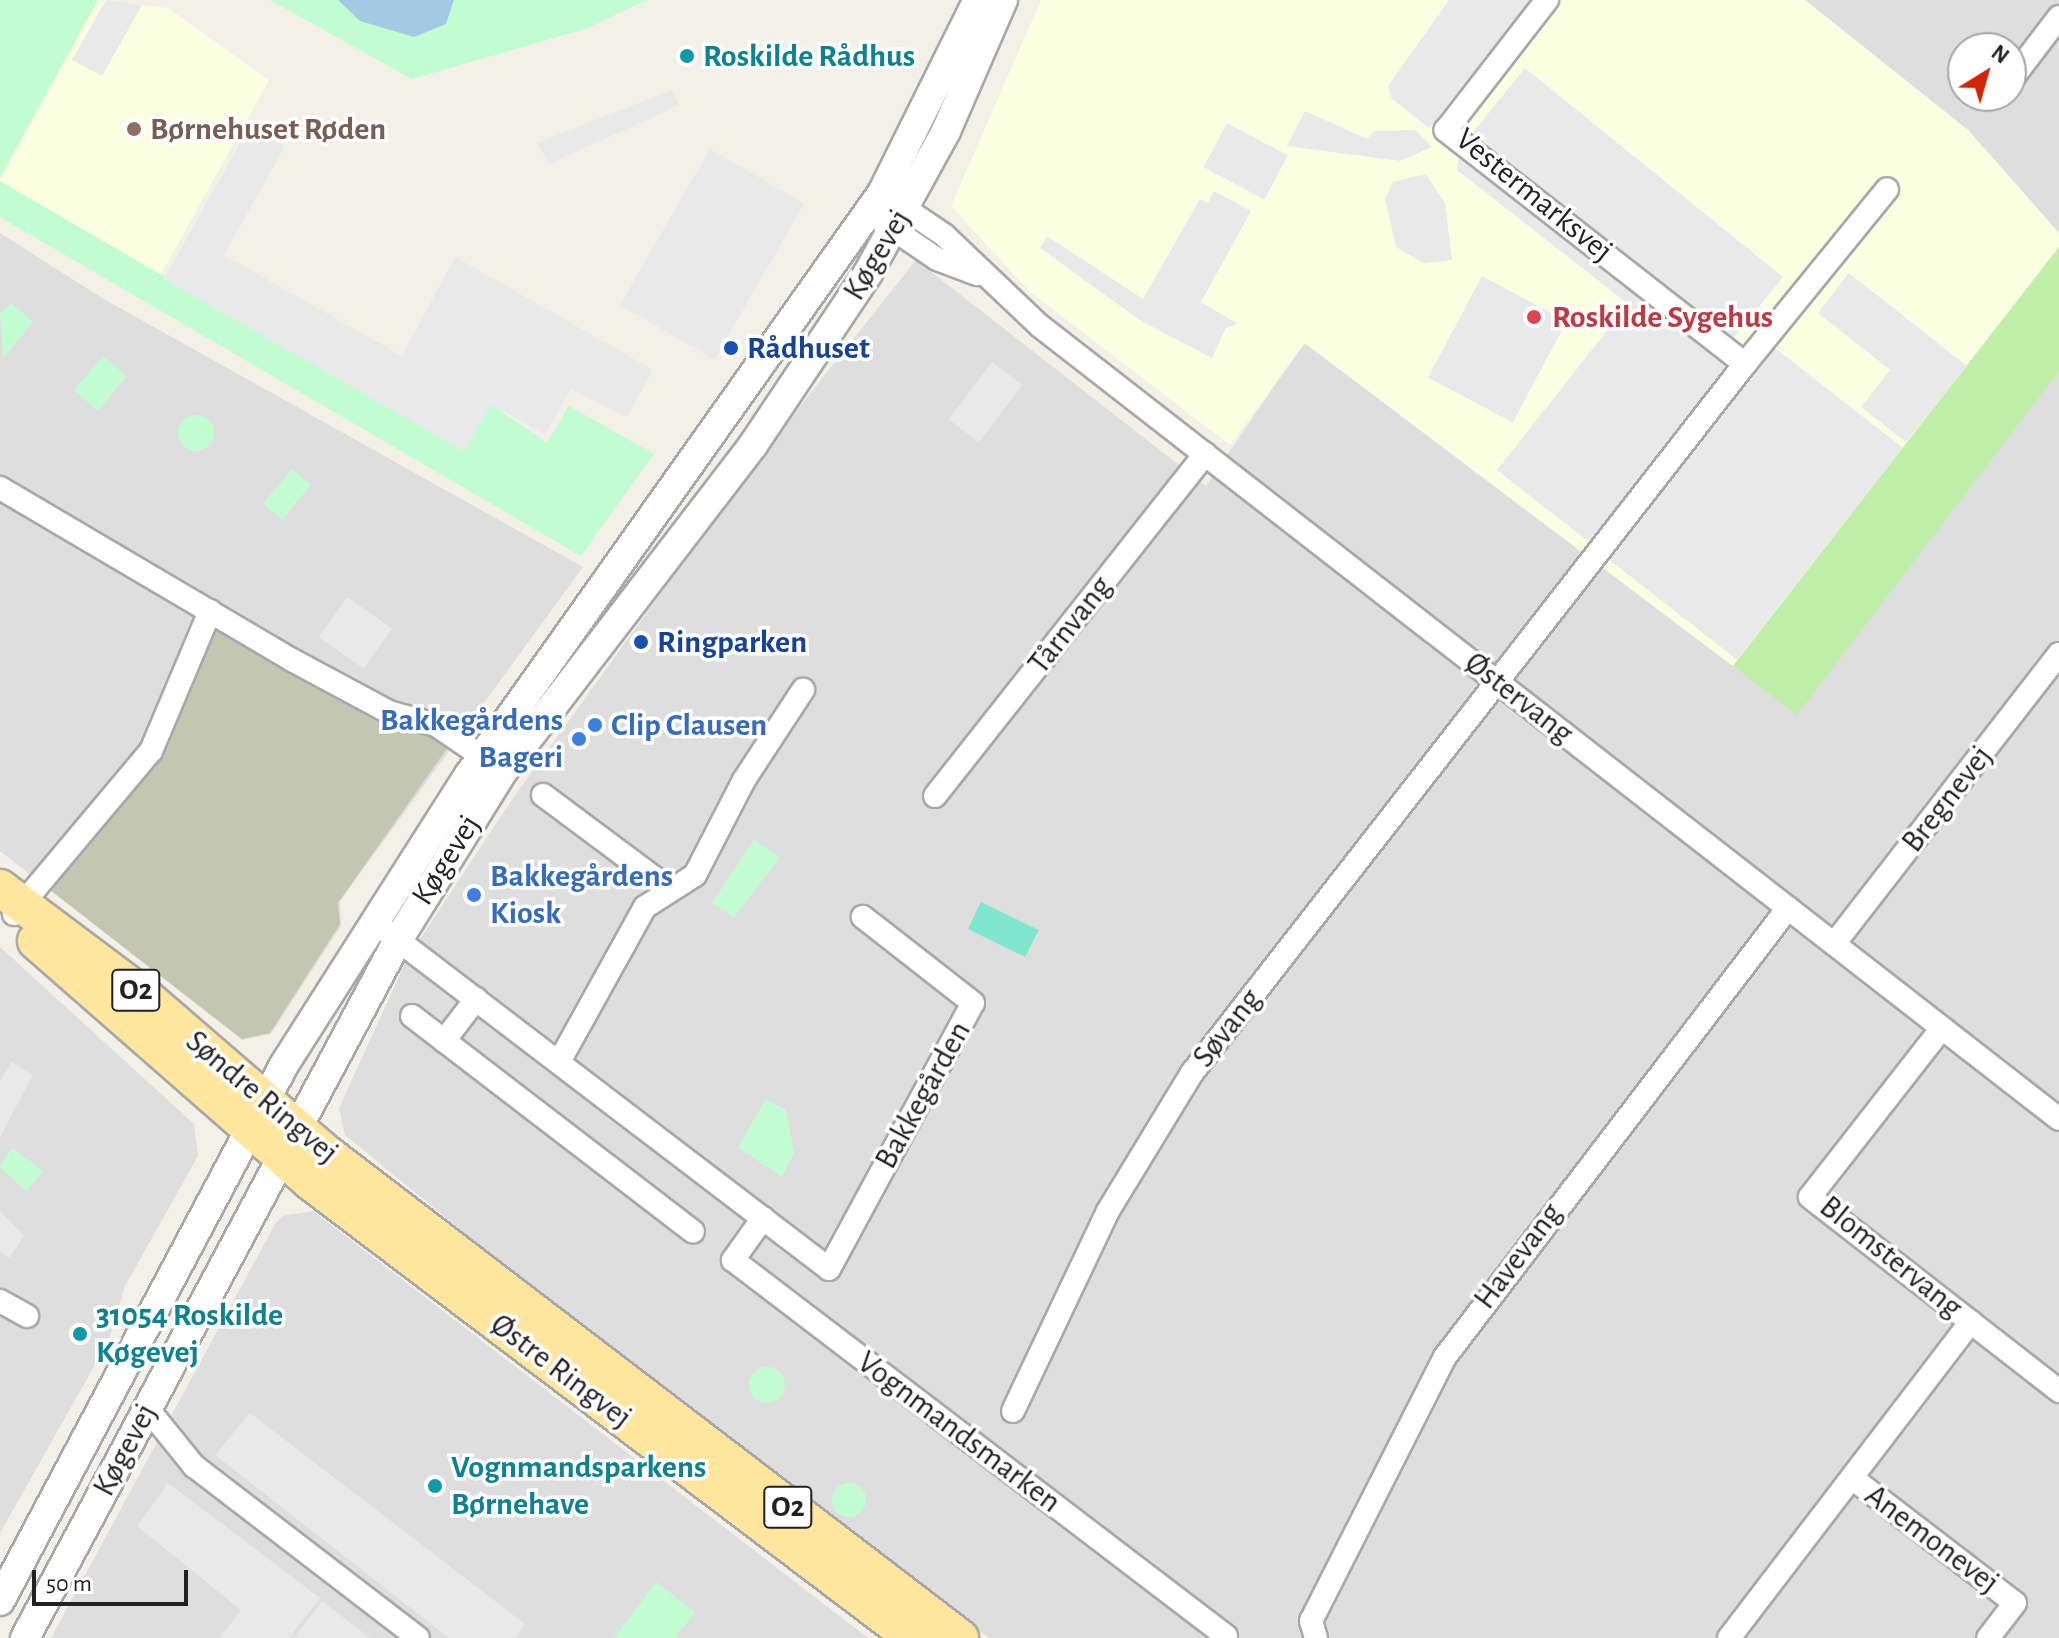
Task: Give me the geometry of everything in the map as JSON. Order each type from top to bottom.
[{"type":"main road","name":"Søndre Ringvej","points":[[8,904],[257,1115]]},
{"type":"main road","name":"Østre Ringvej","points":[[257,1115],[913,1638]]},
{"type":"main road","name":"Søndre Ringvej","points":[[289,1142],[487,1276]]},
{"type":"main road","name":"Østre Ringvej","points":[[487,1276],[960,1638]]},
{"type":"street","name":"Køgevej","points":[[25,1638],[493,763],[875,203],[978,0]]},
{"type":"street","name":"Køgevej","points":[[0,1601],[257,1115],[374,922],[493,763],[753,445],[900,219],[1003,0]]},
{"type":"street","name":"Vestermarksvej","points":[[1547,0],[1446,130],[1745,364]]},
{"type":"street","points":[[2027,61],[2056,27]]},
{"type":"street","points":[[1497,681],[1745,364],[1887,189]]},
{"type":"street","name":"Østervang","points":[[875,203],[900,219],[937,259],[982,276],[1205,454],[2059,1119]]},
{"type":"street","name":"Tårnvang","points":[[935,796],[1205,454]]},
{"type":"street","points":[[0,488],[210,611],[493,763]]},
{"type":"street","points":[[8,904],[151,751],[179,700],[210,611]]},
{"type":"street","name":"Bregnevej","points":[[1834,944],[2059,654]]},
{"type":"street","name":"Søvang","points":[[1013,1411],[1147,1138],[1497,681]]},
{"type":"street","points":[[559,1062],[645,907],[695,875],[744,780],[803,690]]},
{"type":"street","points":[[543,795],[669,889]]},
{"type":"street","name":"Havevang","points":[[1316,1638],[1311,1621],[1445,1357],[1788,908]]},
{"type":"street","name":"Bakkegården","points":[[763,1218],[829,1269],[973,1003],[863,917]]},
{"type":"street","points":[[374,922],[763,1218]]},
{"type":"street","points":[[444,1041],[476,999]]},
{"type":"street","points":[[412,1016],[693,1232]]},
{"type":"street","name":"Blomstervang","points":[[1942,1028],[1810,1197],[2059,1391]]},
{"type":"street","name":"Vognmandsmarken","points":[[763,1218],[733,1260],[1226,1636]]},
{"type":"street","points":[[0,1301],[27,1316]]},
{"type":"street","name":"Anemonevej","points":[[1729,1638],[1971,1322]]},
{"type":"street","points":[[147,1408],[194,1466],[418,1638]]},
{"type":"street","name":"Anemonevej","points":[[1852,1478],[2015,1603],[1988,1638]]},
{"type":"shaded area","name":"Børnehuset Røden","points":[[98,0],[168,8],[269,80],[160,276],[0,181]]},
{"type":"shaded area","points":[[106,0],[142,5],[102,76],[72,60]]},
{"type":"shaded area","points":[[338,0],[454,0],[446,24],[414,37],[360,21]]},
{"type":"shaded area","name":"Roskilde Sygehus","points":[[1041,0],[1805,0],[1968,130],[2059,233],[2059,247],[1733,666],[1305,343],[1230,445],[1029,291],[951,206]]},
{"type":"shaded area","points":[[1449,0],[1531,0],[1429,128],[1391,98],[1388,86]]},
{"type":"shaded area","points":[[1805,0],[2059,0],[2059,233],[1968,130]]},
{"type":"shaded area","points":[[1525,68],[1783,277],[1731,341],[1473,133]]},
{"type":"shaded area","points":[[672,90],[679,105],[549,164],[537,143]]},
{"type":"shaded area","points":[[1305,111],[1367,139],[1374,131],[1415,130],[1432,147],[1400,161],[1287,146]]},
{"type":"shaded area","points":[[1227,123],[1288,155],[1264,200],[1204,167]]},
{"type":"shaded area","points":[[250,126],[285,146],[224,255],[402,356],[455,257],[653,370],[627,417],[571,389],[545,435],[491,404],[464,451],[164,279]]},
{"type":"shaded area","points":[[1461,137],[1731,368],[1590,543],[1497,470],[1628,304],[1457,170]]},
{"type":"shaded area","points":[[710,149],[804,204],[714,359],[620,305]]},
{"type":"shaded area","points":[[1426,174],[1445,203],[1452,260],[1423,263],[1396,247],[1385,199],[1393,182]]},
{"type":"shaded area","points":[[1214,191],[1251,211],[1201,302],[1238,324],[1226,328],[1212,358],[1141,321],[1040,248],[1047,236],[1143,299],[1200,199],[1208,203]]},
{"type":"shaded area","points":[[0,233],[102,298],[583,567],[340,901],[341,926],[271,1034],[242,1040],[0,851]]},
{"type":"shaded area","points":[[2059,247],[2059,1638],[989,1638],[550,1303],[345,1135],[339,1108],[407,959],[513,798],[754,464],[916,260],[1206,486],[1304,343],[1733,666]]},
{"type":"shaded area","points":[[1849,273],[1967,366],[1906,442],[1861,407],[1890,370],[1818,313]]},
{"type":"shaded area","points":[[1482,276],[1567,321],[1513,423],[1428,378]]},
{"type":"shaded area","points":[[1775,348],[1903,448],[1737,660],[1609,560]]},
{"type":"shaded area","points":[[992,362],[1022,385],[979,442],[949,420]]},
{"type":"shaded area","points":[[347,597],[392,629],[364,669],[319,637]]},
{"type":"shaded area","points":[[206,598],[415,715],[470,716],[338,903],[340,924],[270,1033],[242,1039],[32,876],[142,745]]},
{"type":"shaded area","points":[[981,902],[1039,930],[1025,957],[968,929]]},
{"type":"shaded area","points":[[0,947],[194,1124],[198,1156],[125,1286],[109,1340],[0,1533]]},
{"type":"shaded area","points":[[11,1062],[33,1075],[0,1137],[0,1082]]},
{"type":"shaded area","points":[[0,1211],[24,1236],[9,1258],[0,1251]]},
{"type":"shaded area","points":[[313,1211],[868,1638],[51,1638],[274,1226],[282,1216]]},
{"type":"shaded area","points":[[250,1413],[525,1624],[515,1638],[449,1638],[215,1455]]},
{"type":"shaded area","points":[[168,1483],[320,1598],[289,1638],[220,1638],[241,1610],[137,1526]]},
{"type":"shaded area","points":[[322,1601],[370,1638],[294,1638]]},
{"type":"green space","points":[[0,0],[98,0],[0,177]]},
{"type":"green space","points":[[270,0],[647,0],[585,29],[412,79]]},
{"type":"green space","points":[[0,181],[464,451],[491,404],[547,443],[569,406],[654,454],[581,556],[0,217]]},
{"type":"green space","points":[[2059,247],[2059,371],[1797,715],[1733,666]]},
{"type":"green space","points":[[11,303],[33,322],[3,358],[0,314]]},
{"type":"green space","points":[[103,356],[127,376],[98,410],[74,390]]},
{"type":"green space","points":[[196,415],[209,420],[214,433],[209,446],[196,451],[183,446],[178,433],[183,420]]},
{"type":"green space","points":[[292,469],[311,485],[282,520],[263,503]]},
{"type":"green space","points":[[754,840],[780,857],[734,917],[712,903]]},
{"type":"green space","points":[[766,1099],[786,1110],[794,1153],[782,1177],[738,1147]]},
{"type":"green space","points":[[12,1148],[43,1171],[26,1191],[0,1167]]},
{"type":"green space","points":[[767,1367],[779,1373],[785,1385],[779,1397],[767,1403],[755,1397],[749,1385],[755,1373]]},
{"type":"green space","points":[[849,1483],[861,1488],[866,1500],[861,1512],[849,1517],[837,1512],[832,1500],[837,1488]]},
{"type":"green space","points":[[656,1582],[695,1612],[675,1638],[614,1638]]},
{"type":"place","name":"Roskilde Rådhus","points":[[687,56]]},
{"type":"place","name":"Børnehuset Røden","points":[[134,129]]},
{"type":"place","name":"Roskilde Sygehus","points":[[1534,317]]},
{"type":"place","name":"Rådhuset","points":[[731,348]]},
{"type":"place","name":"Ringparken","points":[[641,642]]},
{"type":"place","name":"Clip Clausen","points":[[595,725]]},
{"type":"place","name":"Bakkegårdens Bageri","points":[[579,739]]},
{"type":"place","name":"Bakkegårdens Kiosk","points":[[474,895]]},
{"type":"place","name":"31054 Roskilde Køgevej","points":[[80,1334]]},
{"type":"place","name":"Vognmandsparkens Børnehave","points":[[435,1486]]}]
